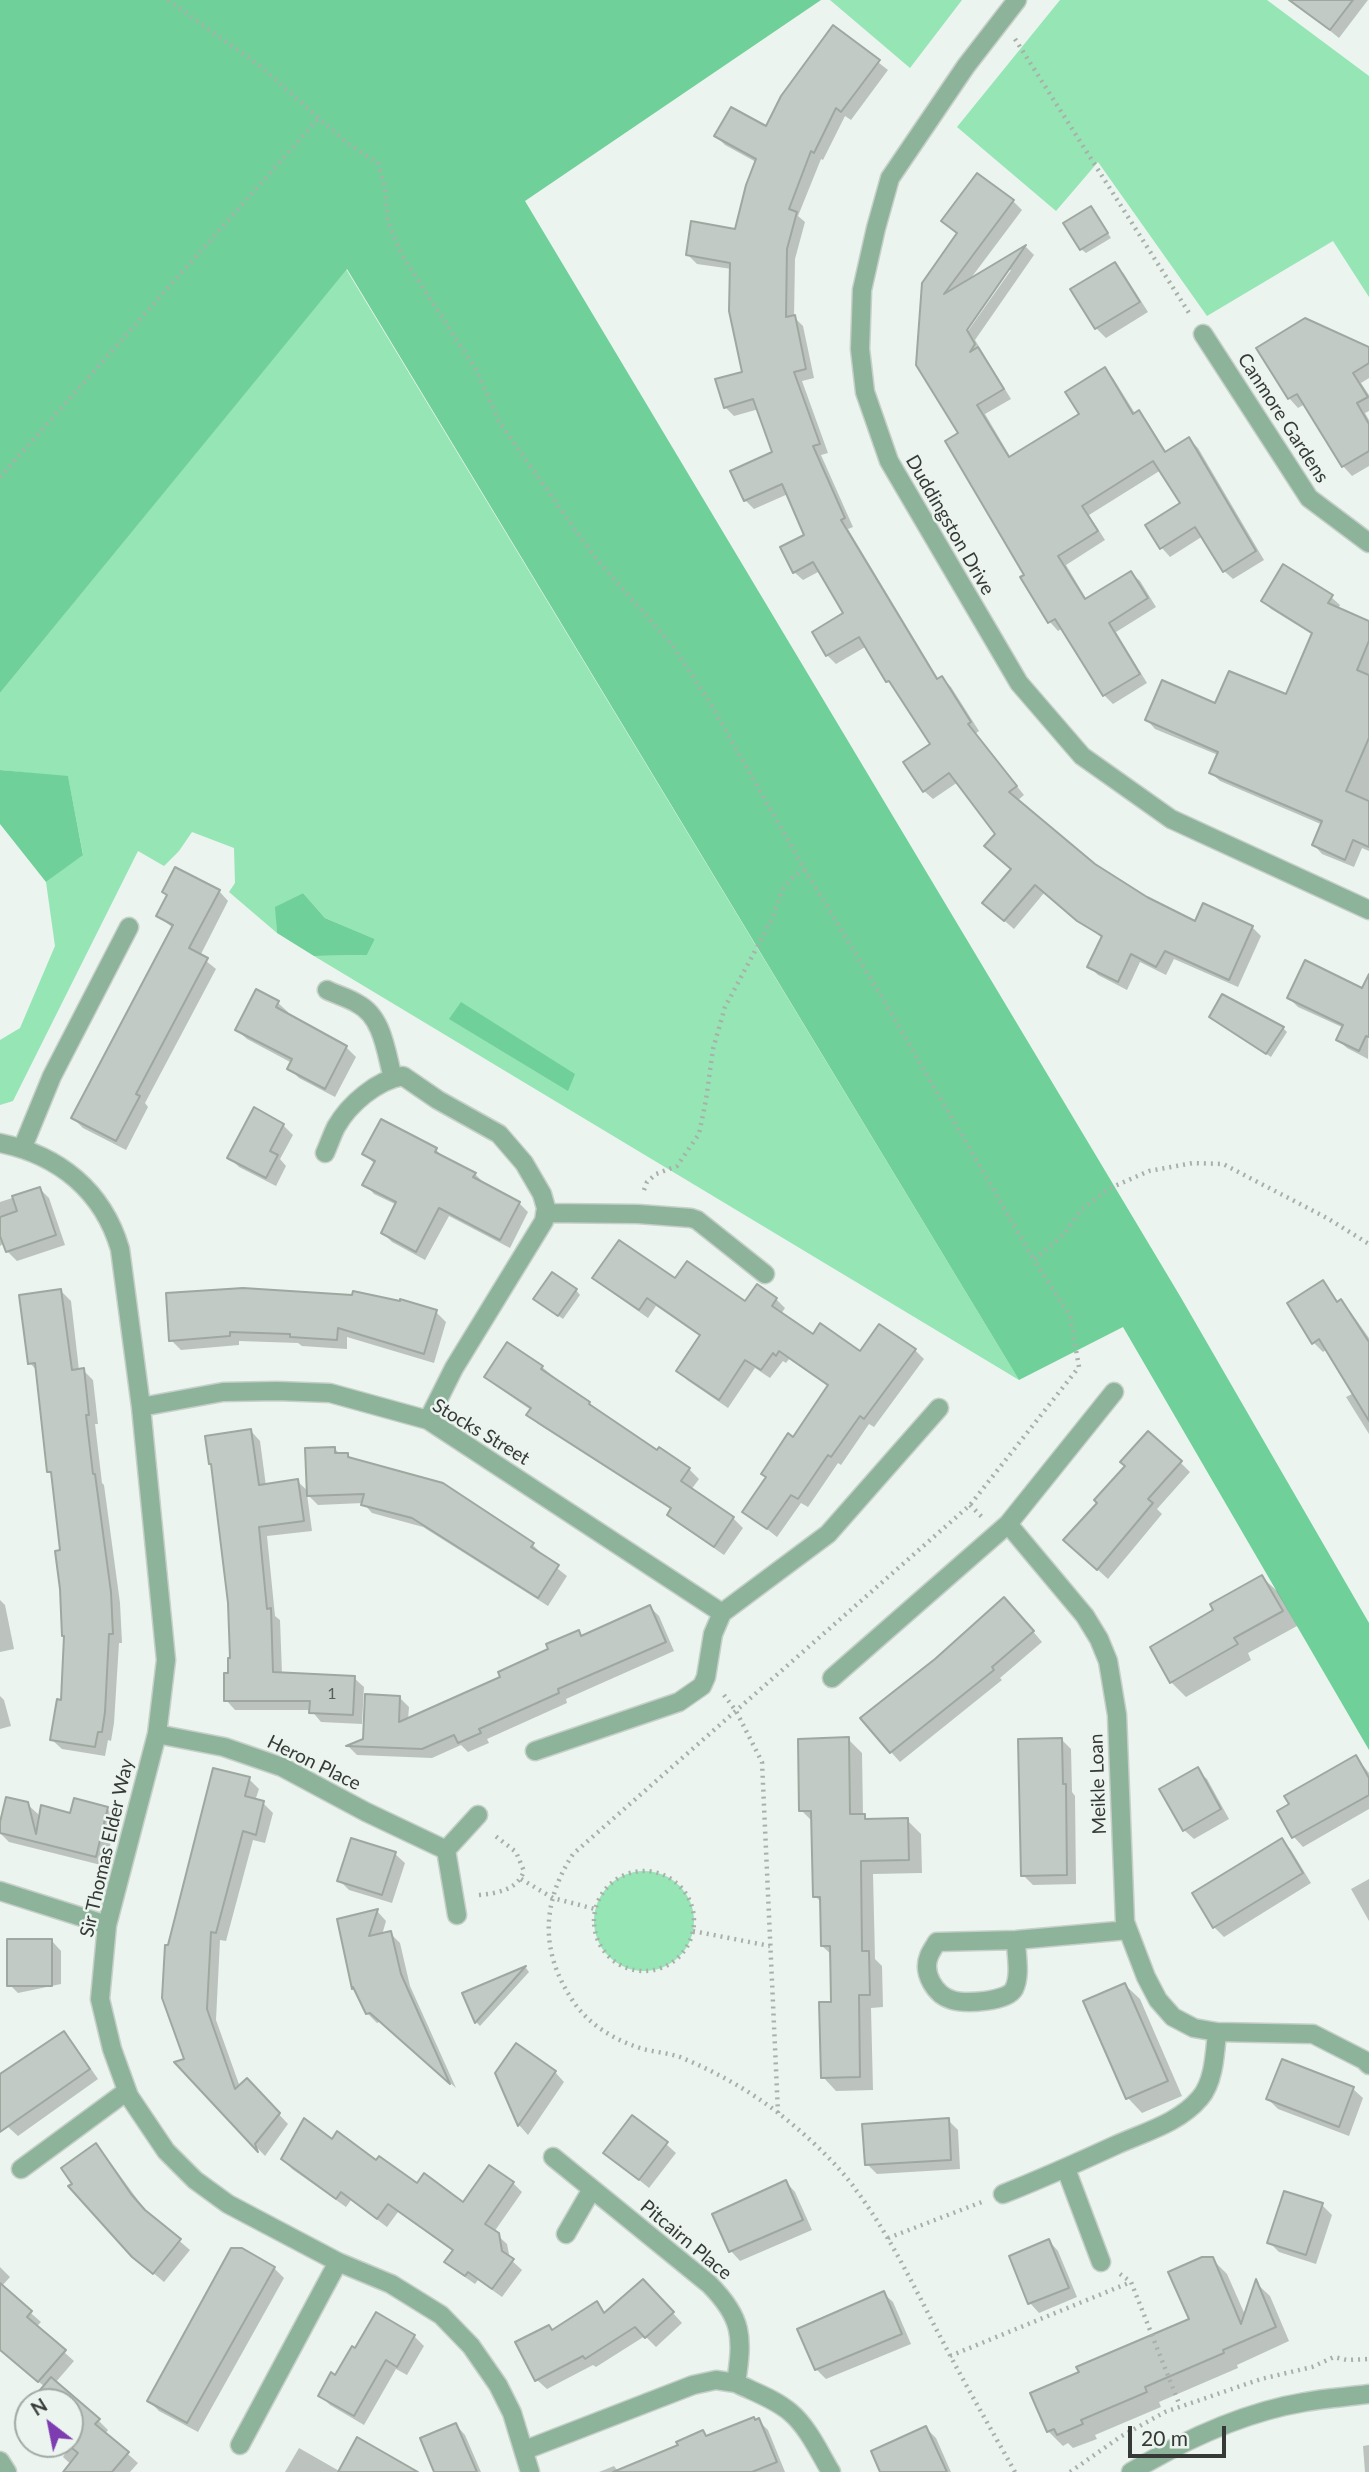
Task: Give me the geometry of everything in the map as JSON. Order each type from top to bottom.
[{"type":"street","name":"Duddingston Drive","points":[[1017,0],[966,66],[890,178],[876,228],[862,290],[860,349],[865,392],[889,461],[1019,683],[1082,756],[1171,819],[1369,910]]},
{"type":"street","name":"Canmore Gardens","points":[[1203,334],[1309,498],[1369,543]]},
{"type":"street","points":[[22,1149],[52,1076],[129,926]]},
{"type":"street","points":[[327,990],[359,1004],[373,1018],[382,1037],[393,1078]]},
{"type":"street","points":[[325,1153],[336,1126],[346,1114],[380,1083],[403,1076],[438,1100],[499,1134],[524,1163],[542,1194],[546,1208],[544,1221],[454,1368],[428,1420]]},
{"type":"street","name":"Sir Thomas Elder Way","points":[[0,1143],[59,1164],[85,1185],[103,1208],[114,1229],[120,1249],[141,1407],[166,1660],[157,1734],[107,1925],[100,1999],[112,2049],[127,2091],[166,2151],[195,2180],[228,2204],[338,2262],[391,2284],[441,2315],[471,2346],[498,2385],[512,2413],[530,2472]]},
{"type":"street","points":[[545,1213],[638,1214],[697,1220],[765,1274]]},
{"type":"street","name":"Stocks Street","points":[[141,1407],[223,1392],[330,1393],[428,1420],[722,1613]]},
{"type":"street","points":[[832,1678],[1008,1524],[1114,1392]]},
{"type":"street","points":[[535,1752],[679,1702],[692,1695],[702,1686],[706,1677],[713,1634],[722,1613],[828,1534],[939,1408]]},
{"type":"street","name":"Meikle Loan","points":[[1008,1524],[1085,1616],[1108,1661],[1116,1715],[1125,1922],[1134,1951],[1158,2000],[1174,2017],[1194,2028],[1217,2032],[1313,2034],[1369,2064]]},
{"type":"street","name":"Heron Place","points":[[157,1734],[224,1746],[282,1767],[366,1812],[446,1850]]},
{"type":"street","points":[[455,1906],[446,1850],[475,1818]]},
{"type":"street","points":[[0,1891],[107,1925]]},
{"type":"street","points":[[1016,1940],[1017,1974],[1013,1990],[1002,1998],[952,2000],[938,1992],[930,1981],[927,1959],[937,1942],[1016,1940],[1128,1930]]},
{"type":"street","points":[[1003,2194],[1066,2169],[1175,2119],[1190,2108],[1202,2096],[1209,2077],[1217,2032]]},
{"type":"street","points":[[21,2169],[127,2091]]},
{"type":"street","name":"Pitcairn Place","points":[[553,2157],[725,2300],[737,2319],[741,2337],[736,2383]]},
{"type":"street","points":[[1066,2169],[1101,2262]]},
{"type":"street","points":[[566,2234],[592,2189]]},
{"type":"street","points":[[240,2445],[338,2262]]},
{"type":"street","points":[[525,2450],[693,2385],[716,2380],[736,2383],[792,2413],[831,2472]]},
{"type":"street","points":[[1131,2472],[1199,2435],[1257,2414],[1303,2402],[1369,2394]]},
{"type":"street","points":[[0,2461],[7,2472]]},
{"type":"path","points":[[168,0],[260,66],[347,144],[378,163],[385,188],[388,222],[402,255],[476,370],[500,423],[594,556],[671,645],[694,678],[1034,1260],[1070,1316],[1079,1367],[970,1505],[573,1854],[553,1898],[548,1933],[549,1949],[558,1975],[586,2018],[608,2034],[641,2048],[676,2056],[744,2089],[778,2113],[855,2188],[888,2238],[950,2356],[1016,2472]]},
{"type":"path","points":[[1002,19],[1203,334]]},
{"type":"path","points":[[0,477],[318,119]]},
{"type":"path","points":[[638,1214],[647,1182],[656,1174],[677,1166],[699,1134],[713,1049],[724,1007],[771,921],[783,889],[794,876],[805,870]]},
{"type":"path","points":[[1034,1260],[1064,1234],[1081,1210],[1108,1189],[1149,1171],[1193,1163],[1223,1164],[1327,1218],[1369,1244]]},
{"type":"path","points":[[736,1711],[762,1762],[778,2113]]},
{"type":"path","points":[[455,1906],[513,1888],[524,1871],[516,1852],[475,1818]]},
{"type":"path","points":[[646,1870],[663,1874],[678,1883],[689,1897],[694,1913],[693,1931],[688,1946],[678,1958],[656,1969],[633,1970],[618,1964],[601,1947],[593,1924],[594,1909],[601,1893],[613,1880],[629,1872],[646,1870]]},
{"type":"path","points":[[521,1879],[553,1898],[594,1909]]},
{"type":"path","points":[[693,1931],[770,1946]]},
{"type":"path","points":[[888,2238],[1003,2194]]},
{"type":"path","points":[[1101,2262],[1131,2282],[1180,2406]]},
{"type":"path","points":[[950,2356],[1131,2282]]},
{"type":"green space","points":[[0,0],[821,0],[525,201],[1180,1296],[1369,1623],[1369,1750],[1123,1327],[1019,1380],[347,269],[0,693]]},
{"type":"green space","points":[[830,0],[962,0],[910,68]]},
{"type":"green space","points":[[1060,0],[1267,0],[1369,76],[1369,297],[1333,241],[1207,316],[1098,162],[1056,211],[957,127]]},
{"type":"green space","points":[[346,269],[1019,1380],[314,956],[367,955],[375,939],[325,918],[303,893],[276,907],[277,933],[229,892],[235,883],[234,848],[192,832],[164,866],[138,851],[13,1101],[0,1105],[0,1040],[20,1028],[55,946],[46,882],[83,854],[68,777],[0,770],[0,693]]},
{"type":"green space","points":[[0,770],[68,776],[83,855],[46,882],[0,824]]},
{"type":"green space","points":[[303,893],[325,918],[375,939],[367,955],[314,956],[277,933],[275,907]]},
{"type":"green space","points":[[461,1002],[575,1074],[568,1091],[449,1019]]},
{"type":"green space","points":[[644,1871],[663,1875],[680,1885],[690,1902],[694,1921],[690,1940],[680,1957],[663,1967],[644,1971],[625,1967],[608,1957],[598,1940],[594,1921],[598,1902],[608,1885],[625,1875]]},
{"type":"building","points":[[1289,0],[1353,0],[1330,30]]},
{"type":"building","points":[[833,25],[880,60],[841,112],[836,108],[814,153],[811,151],[789,209],[797,212],[787,249],[786,317],[795,315],[806,369],[794,372],[820,444],[813,446],[845,518],[841,520],[937,679],[942,676],[971,722],[968,724],[1017,786],[1009,792],[1095,864],[1147,897],[1195,921],[1203,903],[1253,926],[1229,980],[1165,951],[1156,967],[1131,954],[1118,982],[1087,967],[1102,936],[1077,921],[1035,885],[1004,921],[982,903],[1011,869],[984,846],[995,834],[949,773],[923,792],[903,762],[930,744],[889,681],[886,682],[859,637],[826,656],[812,632],[843,613],[813,562],[793,573],[780,547],[804,535],[782,484],[744,501],[730,471],[772,452],[753,399],[724,408],[715,379],[742,372],[729,311],[730,263],[686,255],[691,221],[735,229],[746,185],[756,159],[714,136],[731,107],[766,126],[781,96]]},
{"type":"building","points":[[977,173],[1014,200],[944,294],[1026,245],[967,330],[975,344],[970,352],[978,347],[1004,389],[977,405],[1009,457],[1079,414],[1065,392],[1105,367],[1133,414],[1139,410],[1165,452],[1189,437],[1256,551],[1223,572],[1195,527],[1160,549],[1145,525],[1180,503],[1153,461],[1082,506],[1098,531],[1058,556],[1085,599],[1131,571],[1148,598],[1109,623],[1140,674],[1103,696],[1055,619],[1048,623],[1020,577],[1024,575],[945,441],[958,433],[916,365],[922,283],[957,233],[941,221]]},
{"type":"building","points":[[1091,206],[1108,233],[1080,250],[1063,223]]},
{"type":"building","points":[[1115,262],[1140,302],[1095,329],[1070,289]]},
{"type":"building","points":[[1305,318],[1369,347],[1369,363],[1353,373],[1368,397],[1357,403],[1369,424],[1369,451],[1342,467],[1297,394],[1288,399],[1256,348]]},
{"type":"building","points":[[1283,564],[1333,595],[1328,603],[1369,621],[1369,641],[1357,670],[1369,675],[1369,738],[1346,791],[1369,801],[1369,847],[1353,840],[1345,860],[1312,845],[1322,821],[1209,773],[1218,752],[1145,720],[1162,680],[1215,703],[1229,671],[1286,694],[1312,633],[1261,601]]},
{"type":"building","points":[[175,867],[220,890],[189,948],[208,958],[136,1094],[140,1096],[116,1141],[71,1118],[173,925],[156,916],[167,895],[162,892]]},
{"type":"building","points":[[1305,960],[1362,988],[1369,974],[1369,1037],[1366,1036],[1359,1051],[1336,1040],[1343,1025],[1287,998]]},
{"type":"building","points":[[256,989],[279,1001],[276,1007],[347,1046],[325,1089],[287,1069],[292,1059],[235,1030]]},
{"type":"building","points":[[1222,994],[1284,1027],[1266,1054],[1209,1017]]},
{"type":"building","points":[[254,1107],[284,1124],[270,1151],[278,1155],[266,1178],[227,1158]]},
{"type":"building","points":[[381,1119],[437,1148],[435,1152],[476,1173],[473,1177],[520,1202],[500,1240],[439,1208],[416,1252],[381,1233],[396,1202],[362,1185],[375,1161],[362,1154]]},
{"type":"building","points":[[40,1187],[56,1235],[6,1252],[0,1236],[0,1217],[17,1211],[12,1196]]},
{"type":"building","points":[[619,1240],[675,1278],[687,1261],[745,1301],[757,1284],[777,1298],[772,1306],[813,1334],[820,1323],[860,1351],[879,1324],[916,1349],[864,1419],[860,1416],[831,1457],[828,1455],[798,1499],[791,1495],[767,1529],[742,1512],[766,1477],[761,1474],[788,1433],[793,1437],[828,1385],[779,1351],[776,1356],[773,1353],[761,1370],[745,1360],[719,1400],[676,1371],[700,1335],[647,1298],[639,1310],[592,1278]]},
{"type":"building","points":[[552,1272],[577,1289],[558,1316],[533,1299]]},
{"type":"building","points":[[1323,1280],[1337,1302],[1341,1299],[1369,1342],[1369,1421],[1319,1339],[1312,1344],[1287,1303]]},
{"type":"building","points":[[243,1288],[352,1295],[353,1291],[400,1299],[437,1310],[424,1354],[338,1328],[337,1340],[290,1337],[290,1334],[230,1332],[230,1336],[169,1341],[166,1293]]},
{"type":"building","points":[[61,1289],[72,1370],[84,1368],[93,1474],[111,1592],[113,1634],[109,1634],[105,1712],[102,1732],[98,1732],[95,1747],[50,1740],[57,1699],[61,1700],[64,1636],[55,1551],[60,1550],[51,1472],[47,1472],[35,1363],[28,1364],[19,1295]]},
{"type":"building","points":[[507,1342],[543,1366],[541,1369],[590,1402],[589,1404],[657,1450],[659,1447],[690,1468],[681,1481],[734,1517],[714,1547],[667,1515],[671,1508],[526,1415],[531,1408],[484,1377]]},
{"type":"building","points":[[251,1429],[259,1485],[298,1479],[304,1521],[259,1527],[267,1609],[271,1608],[273,1672],[355,1676],[353,1715],[309,1713],[310,1701],[224,1701],[224,1673],[228,1673],[230,1658],[228,1603],[211,1464],[205,1436]]},
{"type":"building","points":[[1148,1431],[1182,1461],[1148,1499],[1153,1503],[1097,1570],[1063,1540],[1097,1503],[1094,1500],[1125,1466],[1120,1462]]},
{"type":"building","points":[[335,1447],[335,1453],[348,1453],[348,1457],[443,1483],[534,1543],[531,1547],[559,1565],[538,1598],[412,1518],[361,1505],[364,1494],[307,1496],[305,1448]]},
{"type":"building","points":[[1262,1575],[1283,1611],[1234,1638],[1238,1644],[1170,1683],[1150,1647],[1213,1610],[1210,1604]]},
{"type":"building","points":[[1004,1597],[1034,1631],[992,1667],[994,1670],[890,1753],[860,1718],[935,1659]]},
{"type":"building","points":[[650,1605],[666,1642],[558,1689],[559,1693],[479,1729],[481,1733],[458,1743],[454,1735],[422,1749],[346,1746],[363,1739],[365,1694],[400,1696],[399,1722],[500,1677],[498,1672],[548,1649],[546,1644],[579,1630],[581,1636]]},
{"type":"building","points":[[849,1737],[850,1814],[865,1814],[865,1819],[908,1818],[909,1860],[861,1861],[862,1951],[869,1951],[870,1995],[859,1995],[860,2077],[821,2078],[819,2002],[831,2002],[830,1946],[821,1946],[820,1897],[813,1897],[811,1811],[799,1811],[798,1739]]},
{"type":"building","points":[[1062,1738],[1063,1784],[1066,1784],[1067,1875],[1021,1876],[1018,1739]]},
{"type":"building","points":[[1356,1755],[1369,1778],[1369,1795],[1292,1838],[1277,1811],[1289,1804],[1284,1796]]},
{"type":"building","points":[[1198,1767],[1221,1809],[1183,1831],[1159,1789]]},
{"type":"building","points":[[213,1768],[250,1777],[245,1796],[264,1801],[256,1835],[243,1831],[216,1933],[211,1932],[207,2009],[235,2089],[247,2078],[280,2113],[255,2144],[258,2152],[174,2062],[184,2059],[162,1998],[165,1945],[168,1945]]},
{"type":"building","points":[[6,1797],[28,1802],[36,1834],[41,1805],[70,1813],[74,1798],[108,1807],[96,1857],[0,1833]]},
{"type":"building","points":[[351,1838],[396,1852],[382,1895],[337,1881]]},
{"type":"building","points":[[1282,1838],[1303,1873],[1213,1928],[1192,1893]]},
{"type":"building","points":[[378,1909],[369,1936],[391,1931],[401,1974],[450,2084],[370,2013],[366,2014],[353,1987],[352,1989],[337,1919]]},
{"type":"building","points":[[7,1939],[52,1939],[52,1986],[7,1986]]},
{"type":"building","points":[[526,1966],[475,2023],[462,1993]]},
{"type":"building","points":[[1125,1983],[1168,2081],[1126,2099],[1083,2001]]},
{"type":"building","points":[[64,2031],[90,2069],[0,2132],[0,2074]]},
{"type":"building","points":[[516,2043],[556,2071],[518,2126],[495,2073]]},
{"type":"building","points":[[1282,2059],[1354,2087],[1339,2127],[1266,2099]]},
{"type":"building","points":[[632,2115],[668,2142],[639,2180],[603,2153]]},
{"type":"building","points":[[304,2118],[332,2139],[337,2131],[376,2160],[379,2156],[417,2183],[424,2173],[463,2202],[489,2165],[514,2182],[485,2224],[499,2233],[502,2251],[514,2259],[492,2289],[468,2272],[465,2276],[444,2262],[453,2250],[388,2204],[377,2219],[341,2192],[336,2199],[281,2159]]},
{"type":"building","points":[[949,2118],[951,2160],[865,2165],[862,2124]]},
{"type":"building","points":[[96,2143],[145,2210],[181,2239],[153,2274],[132,2257],[68,2186],[72,2184],[61,2168]]},
{"type":"building","points":[[786,2180],[803,2220],[729,2252],[712,2214]]},
{"type":"building","points":[[1284,2191],[1323,2203],[1306,2255],[1267,2243]]},
{"type":"building","points":[[1049,2239],[1069,2288],[1028,2304],[1009,2256]]},
{"type":"building","points":[[231,2248],[242,2248],[275,2267],[187,2423],[147,2401]]},
{"type":"building","points":[[1202,2257],[1213,2257],[1241,2324],[1256,2279],[1276,2327],[1145,2387],[1147,2392],[1081,2420],[1083,2424],[1057,2435],[1054,2429],[1047,2432],[1030,2393],[1079,2372],[1076,2367],[1189,2319],[1168,2272]]},
{"type":"building","points":[[643,2279],[674,2312],[645,2338],[635,2327],[585,2359],[583,2356],[535,2381],[515,2342],[549,2325],[552,2330],[597,2301],[604,2313]]},
{"type":"building","points":[[0,2283],[32,2311],[27,2317],[66,2350],[38,2382],[0,2350]]},
{"type":"building","points":[[884,2291],[902,2334],[815,2370],[797,2329]]},
{"type":"building","points":[[376,2312],[415,2335],[397,2367],[386,2360],[354,2416],[318,2396],[331,2372],[335,2375],[352,2346],[355,2348]]},
{"type":"building","points":[[51,2377],[64,2388],[42,2388]]},
{"type":"building","points":[[84,2405],[100,2419],[95,2424],[129,2452],[112,2472],[63,2472],[74,2458],[84,2458]]},
{"type":"building","points":[[754,2417],[755,2420],[759,2418],[777,2462],[752,2472],[613,2472],[678,2445],[676,2442],[703,2430],[706,2436]]},
{"type":"building","points":[[456,2423],[477,2472],[434,2472],[420,2438]]},
{"type":"building","points":[[926,2426],[947,2472],[880,2472],[871,2451]]},
{"type":"building","points":[[357,2437],[418,2472],[338,2472]]}]
